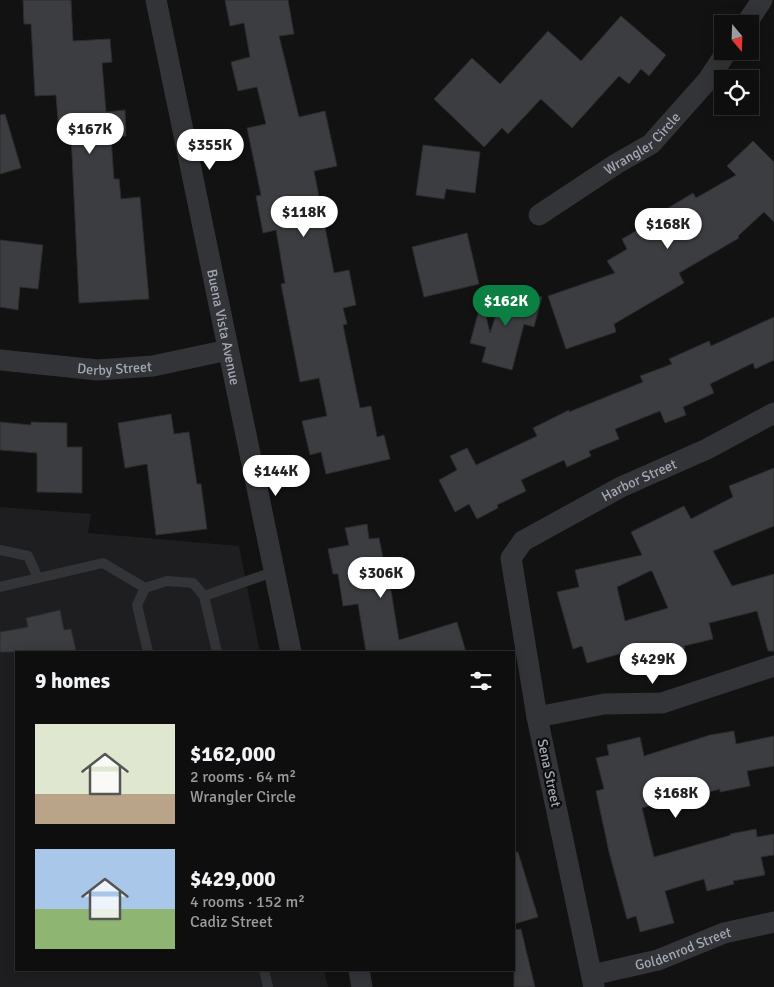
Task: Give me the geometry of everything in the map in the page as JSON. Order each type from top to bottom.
[{"type":"street","name":"Buena Vista Avenue","points":[[156,0],[290,651]]},
{"type":"street","points":[[752,15],[762,0]]},
{"type":"street","name":"Wrangler Circle","points":[[539,215],[616,164],[651,144],[708,80],[721,60]]},
{"type":"street","name":"Derby Street","points":[[0,360],[98,370],[153,366],[228,350]]},
{"type":"street","name":"Harbor Street","points":[[510,558],[523,541],[621,487],[707,449],[774,413]]},
{"type":"street","name":"Sena Street","points":[[510,558],[537,717],[593,981]]},
{"type":"street","points":[[537,717],[604,704],[662,703],[774,666]]},
{"type":"street","name":"Goldenrod Street","points":[[593,981],[658,960],[724,933],[774,922]]},
{"type":"street","points":[[359,971],[362,987]]},
{"type":"lane","points":[[0,550],[28,556],[38,578]]},
{"type":"lane","points":[[0,587],[103,563],[145,588]]},
{"type":"lane","points":[[204,596],[273,572]]},
{"type":"lane","points":[[148,651],[137,605],[145,588],[167,581],[193,582],[204,596],[217,651]]},
{"type":"lane","points":[[264,971],[268,987]]},
{"type":"shaded area","points":[[0,507],[91,514],[88,533],[239,546],[260,651],[15,651],[15,971],[324,971],[328,987],[0,987]]},
{"type":"building","points":[[23,0],[71,0],[73,41],[110,39],[112,62],[102,63],[106,112],[125,110],[126,136],[111,137],[114,179],[119,179],[121,199],[140,197],[149,299],[79,303],[71,134],[59,134],[56,95],[35,96],[31,24],[24,24]]},
{"type":"building","points":[[225,0],[288,0],[294,34],[279,36],[299,117],[325,111],[337,166],[314,171],[334,273],[349,270],[356,305],[343,308],[347,324],[343,325],[360,408],[371,406],[377,437],[384,435],[390,459],[326,474],[321,452],[310,455],[302,421],[327,416],[319,378],[300,382],[281,284],[285,283],[276,230],[263,233],[256,196],[261,195],[247,128],[266,124],[257,87],[238,91],[231,62],[250,57],[244,23],[230,26]]},
{"type":"building","points":[[621,16],[666,55],[649,76],[641,69],[629,84],[619,76],[572,128],[541,99],[508,134],[502,128],[484,147],[434,99],[472,58],[500,84],[548,31],[581,61]]},
{"type":"building","points":[[5,114],[21,168],[0,174],[0,115]]},
{"type":"building","points":[[753,141],[774,162],[774,222],[764,212],[738,236],[739,238],[679,273],[684,283],[614,324],[616,332],[566,349],[548,296],[615,273],[607,261],[627,249],[622,239],[662,216],[660,213],[693,193],[696,198],[736,175],[727,166]]},
{"type":"building","points":[[423,145],[480,152],[475,193],[446,189],[444,199],[416,195]]},
{"type":"building","points":[[467,233],[479,284],[424,297],[412,247]]},
{"type":"building","points":[[0,240],[43,245],[38,289],[20,287],[18,310],[0,307]]},
{"type":"building","points":[[505,287],[542,297],[534,327],[524,324],[512,370],[482,362],[486,347],[470,343],[482,299],[490,333]]},
{"type":"building","points":[[774,317],[774,360],[755,369],[753,363],[710,384],[714,393],[683,407],[686,415],[665,423],[660,411],[615,429],[619,439],[589,451],[591,456],[567,467],[564,460],[521,480],[526,491],[497,505],[498,508],[477,519],[469,504],[455,512],[439,480],[457,470],[450,456],[467,448],[476,465],[537,436],[533,428],[569,410],[569,412],[643,382],[640,376],[672,364],[669,359],[709,341],[711,346]]},
{"type":"building","points":[[171,414],[174,434],[189,432],[197,484],[201,484],[207,529],[156,535],[147,464],[125,468],[118,423]]},
{"type":"building","points":[[0,422],[31,425],[31,422],[67,423],[67,447],[82,447],[82,493],[37,492],[37,453],[0,450]]},
{"type":"building","points":[[774,468],[774,526],[713,551],[732,586],[774,574],[774,651],[768,651],[757,611],[709,623],[713,639],[684,646],[685,649],[658,657],[655,644],[587,663],[582,646],[573,649],[557,592],[579,587],[575,570],[642,555],[631,532],[684,506],[691,519],[733,497],[729,486]],"holes":[[[652,571],[668,608],[625,621],[617,587]]]},
{"type":"building","points":[[367,524],[369,539],[379,538],[386,572],[388,572],[399,640],[457,622],[466,651],[366,651],[358,604],[343,606],[338,574],[333,574],[328,549],[349,545],[345,528]]},
{"type":"building","points":[[60,610],[64,630],[71,629],[76,650],[0,652],[0,632],[28,627],[26,618]]},
{"type":"building","points":[[734,731],[736,744],[774,736],[774,766],[747,771],[750,786],[720,792],[720,789],[688,798],[685,787],[650,797],[652,805],[642,808],[654,857],[730,834],[756,829],[757,837],[774,834],[774,855],[761,857],[765,875],[733,881],[734,884],[707,891],[704,879],[665,891],[674,923],[640,932],[636,916],[627,919],[609,852],[596,791],[604,789],[596,758],[609,755],[607,745],[640,737],[644,756],[710,735]]},
{"type":"building","points":[[515,852],[518,852],[538,917],[515,924]]},
{"type":"building","points":[[521,929],[535,987],[514,987],[515,930]]}]
